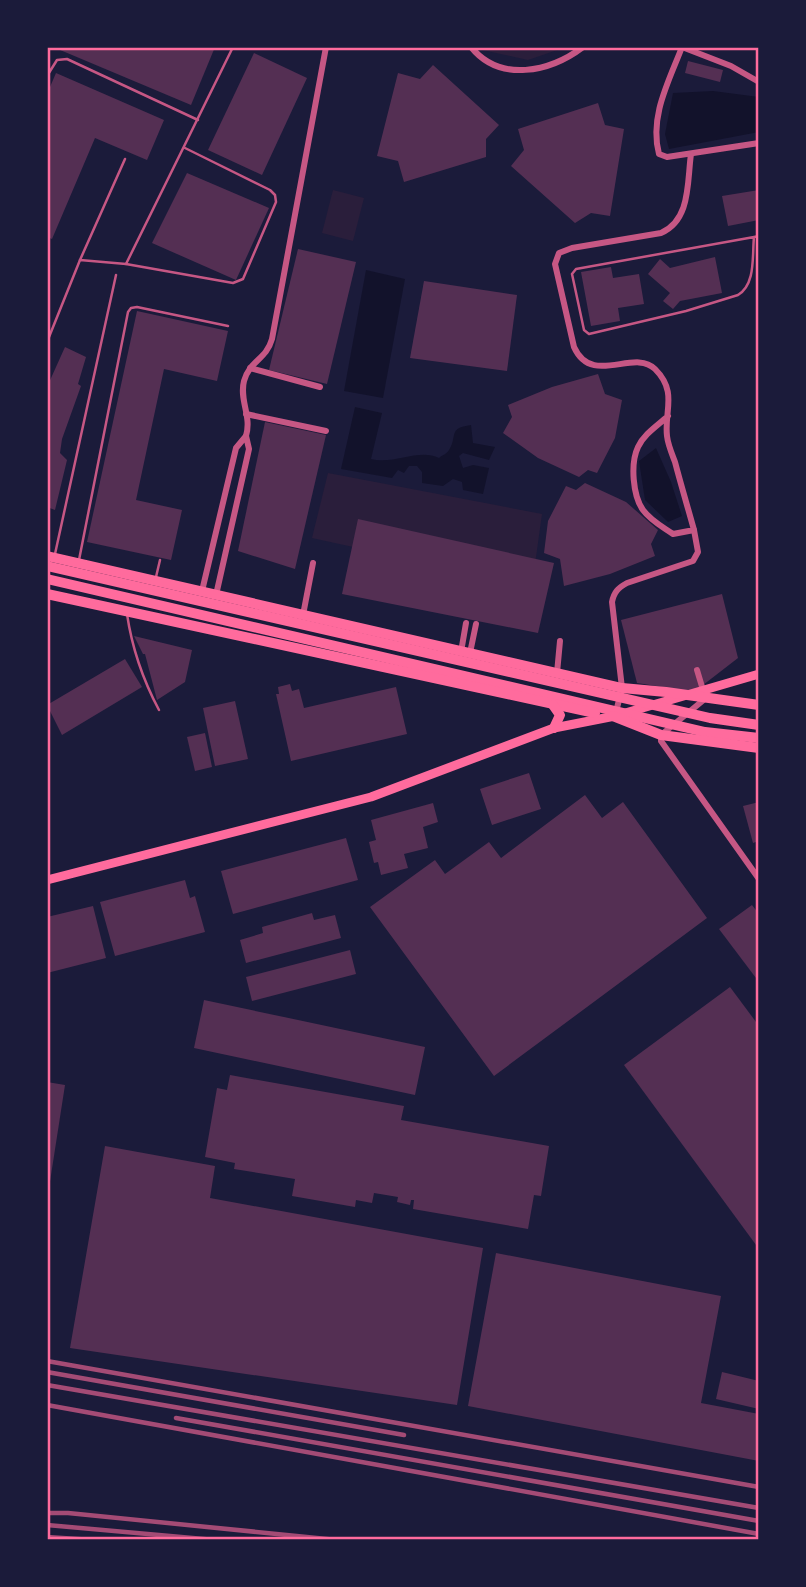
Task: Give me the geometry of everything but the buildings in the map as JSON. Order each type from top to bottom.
[{"type":"main road","points":[[49,560],[78,563],[622,688],[684,695],[705,694],[759,705]]},
{"type":"main road","points":[[49,560],[696,715],[759,724]]},
{"type":"main road","points":[[47,579],[705,732],[759,738]]},
{"type":"main road","points":[[47,594],[553,705],[615,716],[661,735],[759,748]]},
{"type":"main road","points":[[554,727],[560,715],[553,705],[557,673]]},
{"type":"main road","points":[[705,694],[759,674]]},
{"type":"main road","points":[[47,880],[371,797],[554,727],[615,716],[684,695]]},
{"type":"street","points":[[202,592],[236,448],[246,436],[249,425],[243,384],[250,368],[265,355],[272,339],[326,47]]},
{"type":"street","points":[[471,47],[479,57],[504,69],[531,71],[556,64],[583,47]]},
{"type":"street","points":[[759,82],[731,66],[682,47],[659,108],[656,144],[659,154],[667,157],[759,143]]},
{"type":"street","points":[[615,716],[622,688],[612,602],[614,595],[618,588],[626,583],[694,561],[698,552],[667,436],[670,398],[662,377],[653,367],[639,364],[591,366],[580,359],[574,347],[555,264],[559,253],[572,248],[671,229],[681,217],[691,154]]},
{"type":"street","points":[[250,368],[320,387]]},
{"type":"street","points":[[246,414],[326,430]]},
{"type":"street","points":[[668,416],[646,435],[637,448],[633,479],[642,510],[673,534],[691,531]]},
{"type":"street","points":[[216,595],[249,449],[246,436]]},
{"type":"street","points":[[303,615],[313,563]]},
{"type":"street","points":[[466,623],[466,652]]},
{"type":"street","points":[[466,652],[476,624]]},
{"type":"street","points":[[557,673],[560,641]]},
{"type":"street","points":[[697,670],[705,694],[661,735],[664,746],[759,879]]},
{"type":"lane","points":[[126,264],[233,47]]},
{"type":"lane","points":[[47,76],[57,60],[67,58],[198,120]]},
{"type":"lane","points":[[80,260],[126,264],[233,283],[243,279],[276,202],[275,195],[270,190],[185,148]]},
{"type":"lane","points":[[47,342],[125,159]]},
{"type":"lane","points":[[756,237],[750,280],[745,291],[738,295],[686,311],[589,334],[584,330],[572,274],[574,270],[756,237]]},
{"type":"lane","points":[[49,560],[116,275]]},
{"type":"lane","points":[[78,563],[131,308],[228,326]]},
{"type":"lane","points":[[155,581],[160,560]]},
{"type":"lane","points":[[127,611],[130,634],[146,686],[159,710]]},
{"type":"shaded area","points":[[477,47],[566,47],[528,60]]},
{"type":"shaded area","points":[[713,91],[759,97],[759,132],[669,149],[665,134],[673,93]]},
{"type":"shaded area","points":[[333,190],[364,198],[353,241],[322,233]]},
{"type":"shaded area","points":[[366,270],[405,279],[383,398],[344,391]]},
{"type":"shaded area","points":[[355,407],[382,413],[371,459],[389,460],[423,455],[439,458],[449,450],[456,431],[471,425],[473,443],[495,447],[489,460],[463,453],[459,456],[463,468],[473,465],[489,468],[483,494],[463,490],[462,482],[453,479],[443,486],[422,483],[422,472],[417,466],[409,466],[404,473],[398,470],[392,478],[341,469]]},
{"type":"shaded area","points":[[656,448],[682,516],[668,522],[645,500],[639,461]]},
{"type":"shaded area","points":[[328,473],[542,514],[532,586],[312,538]]},
{"type":"railway","points":[[47,1361],[759,1487]]},
{"type":"railway","points":[[47,1372],[404,1435]]},
{"type":"railway","points":[[47,1385],[759,1508]]},
{"type":"railway","points":[[47,1405],[759,1534]]},
{"type":"railway","points":[[176,1418],[759,1521]]},
{"type":"railway","points":[[47,1513],[337,1540]]},
{"type":"railway","points":[[47,1525],[215,1540]]},
{"type":"railway","points":[[47,1537],[93,1540]]}]
